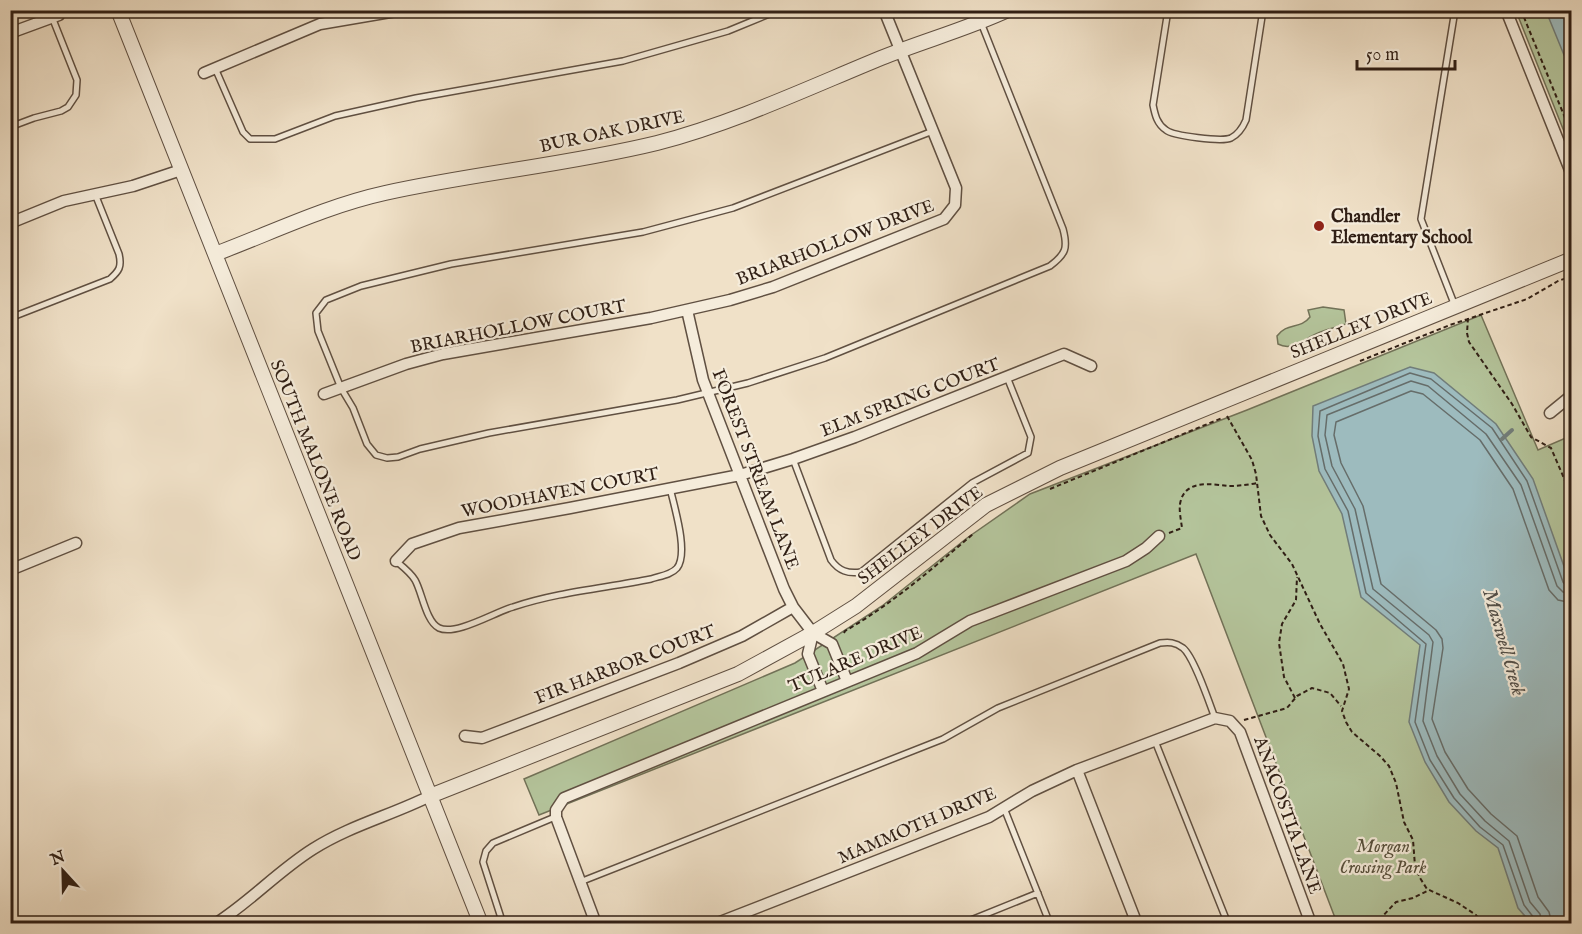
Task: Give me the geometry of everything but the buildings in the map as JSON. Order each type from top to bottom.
[{"type":"street","name":"SOUTH MALONE ROAD","points":[[118,10],[481,924]]},
{"type":"street","points":[[210,70],[320,24],[402,10]]},
{"type":"street","points":[[884,10],[933,131]]},
{"type":"street","name":"BUR OAK DRIVE","points":[[214,254],[342,205],[384,193],[657,143],[730,119],[899,51],[978,16],[1008,10]]},
{"type":"street","points":[[1506,10],[1572,175]]},
{"type":"street","points":[[10,33],[55,14]]},
{"type":"street","name":"BRIARHOLLOW DRIVE","points":[[687,310],[773,287],[944,219],[955,205],[956,188],[933,131]]},
{"type":"street","points":[[10,223],[64,201],[133,186],[181,170]]},
{"type":"street","name":"SHELLEY DRIVE","points":[[430,796],[738,674],[813,633],[856,606],[986,505],[1060,468],[1572,259]]},
{"type":"street","name":"FOREST STREAM LANE","points":[[687,310],[703,380],[793,608],[813,633],[832,644],[848,681]]},
{"type":"street","name":"BRIARHOLLOW COURT","points":[[324,394],[406,364],[443,354],[687,310]]},
{"type":"street","name":"ELM SPRING COURT","points":[[740,474],[793,459],[855,437],[1064,354],[1091,366]]},
{"type":"street","points":[[1550,413],[1572,395]]},
{"type":"street","name":"WOODHAVEN COURT","points":[[396,561],[412,544],[459,528],[740,474]]},
{"type":"street","name":"TULARE DRIVE","points":[[556,817],[559,804],[570,795],[917,653],[970,621],[1126,561],[1159,536]]},
{"type":"street","points":[[10,570],[76,543]]},
{"type":"street","name":"FIR HARBOR COURT","points":[[465,736],[482,738],[679,663],[742,636],[793,608]]},
{"type":"street","points":[[813,633],[808,654],[823,691]]},
{"type":"street","points":[[1215,718],[1231,722]]},
{"type":"street","name":"MAMMOTH DRIVE","points":[[714,924],[989,817],[1032,791],[1077,770],[1215,718]]},
{"type":"street","name":"ANACOSTIA LANE","points":[[1231,722],[1240,732],[1311,924]]},
{"type":"street","points":[[1077,770],[1137,924]]},
{"type":"street","points":[[215,924],[273,877],[315,847],[430,796]]},
{"type":"street","points":[[556,817],[596,924]]},
{"type":"lane","points":[[210,70],[243,132],[250,139],[268,140],[335,116],[416,98],[623,61],[728,31],[779,10]]},
{"type":"lane","points":[[1168,10],[1153,105],[1155,116],[1168,132],[1223,140],[1238,134],[1246,120],[1263,10]]},
{"type":"lane","points":[[1455,10],[1421,219],[1455,306]]},
{"type":"lane","points":[[10,127],[61,111],[73,102],[76,95],[77,80],[55,14]]},
{"type":"lane","points":[[933,131],[733,208],[643,232],[451,264],[362,286],[326,300],[316,313],[318,331],[367,444],[376,455],[387,458],[398,457],[420,449],[489,433],[677,400],[748,383],[825,358],[1050,266],[1060,258],[1067,244],[1063,229],[978,16]]},
{"type":"lane","points":[[10,318],[110,279],[119,271],[121,262],[119,254],[95,194]]},
{"type":"lane","points":[[793,459],[831,560],[835,566],[847,573],[861,572],[972,483],[1028,453],[1031,437],[1007,376]]},
{"type":"lane","points":[[396,561],[414,578],[431,621],[439,628],[448,629],[461,627],[512,607],[548,597],[651,579],[668,574],[677,568],[682,559],[682,543],[670,488]]},
{"type":"lane","points":[[580,882],[943,739],[998,708],[1160,643],[1172,641],[1184,648],[1215,718]]},
{"type":"lane","points":[[1154,740],[1228,924]]},
{"type":"lane","points":[[1004,808],[1050,924]]},
{"type":"lane","points":[[503,924],[483,862],[486,851],[493,843],[501,839],[556,817]]},
{"type":"lane","points":[[961,924],[1038,893]]},
{"type":"path","points":[[1521,10],[1572,135]]},
{"type":"path","points":[[1355,363],[1468,318],[1527,298],[1572,276]]},
{"type":"path","points":[[1468,318],[1469,342],[1512,404],[1531,437],[1551,448],[1566,483],[1572,512]]},
{"type":"path","points":[[1042,493],[1227,416],[1252,460],[1261,516],[1270,535],[1292,564],[1320,624],[1343,664],[1349,689],[1342,707]]},
{"type":"path","points":[[1159,536],[1182,528],[1179,505],[1184,493],[1190,488],[1204,483],[1228,486],[1257,483]]},
{"type":"path","points":[[844,633],[875,613],[936,566],[978,528]]},
{"type":"path","points":[[1295,698],[1284,677],[1279,643],[1282,624],[1296,600],[1297,575]]},
{"type":"path","points":[[1231,722],[1264,713],[1278,712],[1287,708],[1295,698],[1307,690],[1322,690],[1330,693],[1342,707],[1346,722],[1352,732],[1389,766],[1396,783],[1404,822],[1413,840],[1414,866],[1429,890],[1458,903],[1476,915],[1483,924]]},
{"type":"path","points":[[1373,924],[1396,902],[1413,898],[1429,890]]},
{"type":"path","points":[[1329,924],[1337,919],[1361,924]]},
{"type":"green space","points":[[1516,11],[1571,11],[1571,149]]},
{"type":"green space","points":[[1323,307],[1344,310],[1346,324],[1321,332],[1294,345],[1278,344],[1277,336],[1281,332],[1306,321],[1310,317],[1308,310]]},
{"type":"green space","name":"Morgan Crossing Park","points":[[1481,315],[1538,450],[1568,437],[1571,445],[1571,923],[1337,923],[1196,554],[539,815],[524,779],[795,663],[882,606],[967,538],[1030,494],[1247,410]]},
{"type":"water","points":[[1546,11],[1571,11],[1571,72]]},
{"type":"water","points":[[1410,367],[1434,373],[1496,424],[1533,479],[1571,586],[1571,923],[1531,923],[1518,908],[1498,848],[1476,831],[1449,802],[1425,762],[1409,722],[1420,645],[1361,597],[1342,514],[1319,471],[1312,436],[1313,406]]},
{"type":"waterway","name":"Maxwell Creek","points":[[1502,439],[1512,430]]},
{"type":"place","name":"Chandler Elementary School","points":[[1319,226]]}]
